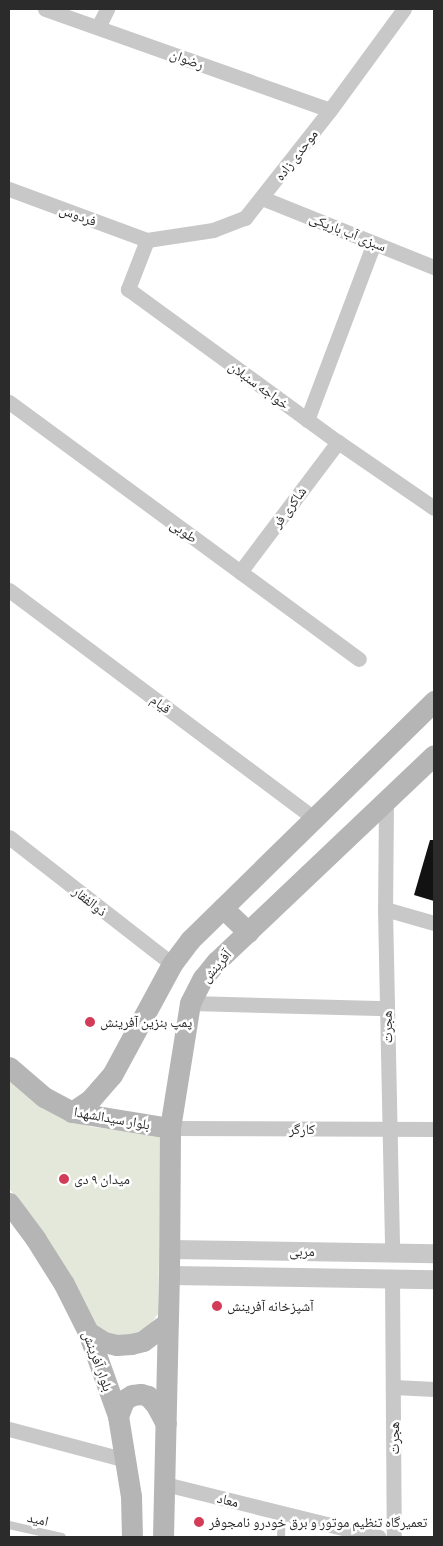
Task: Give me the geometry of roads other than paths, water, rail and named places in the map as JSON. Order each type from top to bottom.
[{"type":"main road","points":[[72,1112],[90,1100],[112,1075],[172,964],[190,940],[434,702]]},
{"type":"main road","name":"آفرینش","points":[[169,1261],[170,1128],[190,1002],[203,978],[216,962],[434,755]]},
{"type":"main road","points":[[223,908],[248,932]]},
{"type":"main road","name":"بلوار سیدالشهدا","points":[[9,1067],[44,1098],[72,1112],[170,1128]]},
{"type":"main road","name":"بلوار آفرینش","points":[[9,1205],[35,1238],[64,1284],[88,1332],[118,1416],[131,1496],[132,1537]]},
{"type":"main road","points":[[163,1537],[169,1261]]},
{"type":"main road","points":[[88,1332],[104,1342],[116,1345],[131,1344],[143,1341],[168,1322]]},
{"type":"main road","points":[[118,1416],[124,1400],[132,1395],[141,1394],[148,1396],[156,1405],[166,1424]]},
{"type":"street","name":"رضوان","points":[[45,9],[330,110]]},
{"type":"street","points":[[98,28],[107,9]]},
{"type":"street","name":"موحدی زاده","points":[[147,240],[213,230],[245,218],[330,110],[404,9]]},
{"type":"street","name":"فردوس","points":[[9,190],[147,240]]},
{"type":"street","name":"سبزی آب باریکی","points":[[262,198],[434,267]]},
{"type":"street","name":"خواجه سنبلان","points":[[147,240],[128,289],[307,420],[434,508]]},
{"type":"street","points":[[307,420],[374,243]]},
{"type":"street","name":"طوبی","points":[[9,402],[359,659]]},
{"type":"street","name":"شاکری فر","points":[[240,572],[338,442]]},
{"type":"street","name":"قیام","points":[[9,590],[314,818]]},
{"type":"street","name":"هجرت","points":[[386,802],[387,1008],[392,1252]]},
{"type":"street","name":"ذوالفقار","points":[[9,837],[172,964]]},
{"type":"street","points":[[386,909],[434,923]]},
{"type":"street","points":[[190,1002],[387,1008]]},
{"type":"street","name":"کارگر","points":[[170,1128],[434,1129]]},
{"type":"street","name":"مربی","points":[[169,1261],[392,1252],[434,1253]]},
{"type":"street","name":"مربی","points":[[169,1261],[392,1278],[434,1279]]},
{"type":"street","name":"هجرت","points":[[392,1278],[394,1537]]},
{"type":"street","points":[[394,1387],[434,1389]]},
{"type":"street","points":[[9,1429],[126,1460]]},
{"type":"street","name":"معاد","points":[[165,1484],[379,1537]]},
{"type":"lane","points":[[281,1537],[282,1513]]},
{"type":"lane","name":"امید","points":[[9,1525],[62,1537]]},
{"type":"place","name":"پمپ بنزین آفرینش","points":[[90,1022]]},
{"type":"place","name":"میدان ۹ دی","points":[[64,1179]]},
{"type":"place","name":"آشپزخانه آفرینش","points":[[217,1306]]},
{"type":"place","name":"تعمیرگاه تنظیم موتور و برق خودرو نامجوفر","points":[[199,1522]]}]
